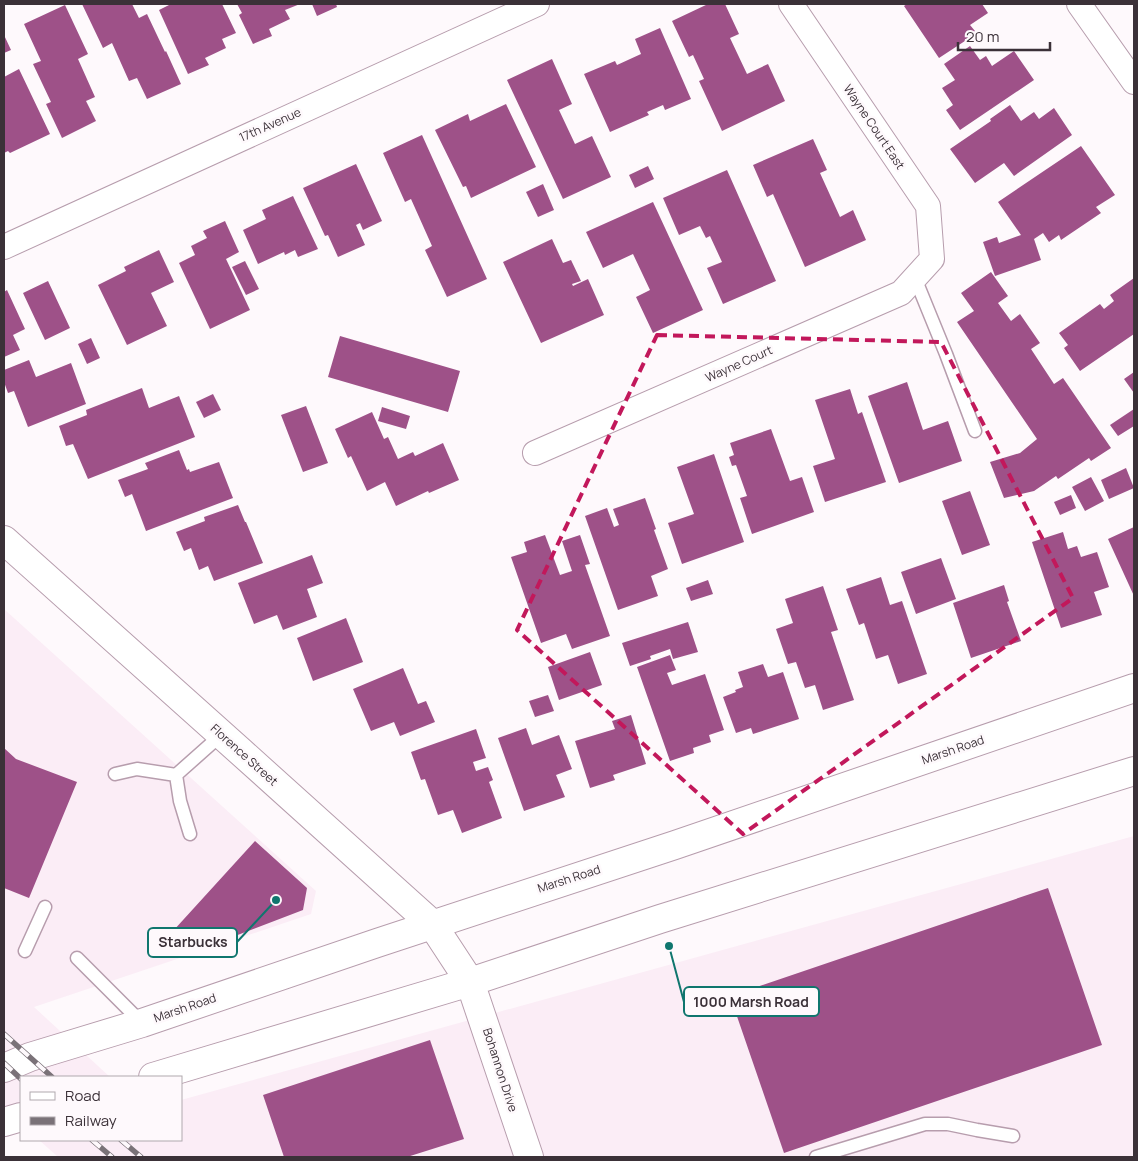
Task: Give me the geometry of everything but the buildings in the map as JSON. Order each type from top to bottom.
[{"type":"main road","name":"Florence Street","points":[[4,540],[432,924],[470,982]]},
{"type":"main road","name":"Marsh Road","points":[[4,1068],[30,1057],[142,1022],[432,924],[675,845],[1134,688]]},
{"type":"main road","points":[[156,1076],[470,982],[660,919],[1134,771]]},
{"type":"main road","name":"Bohannon Drive","points":[[470,982],[529,1157]]},
{"type":"main road","points":[[4,1122],[20,1117]]},
{"type":"street","name":"17th Avenue","points":[[4,246],[537,4]]},
{"type":"street","name":"Wayne Court East","points":[[792,4],[928,206],[932,259]]},
{"type":"street","points":[[1079,4],[1134,82]]},
{"type":"street","name":"Wayne Court","points":[[535,453],[901,293],[932,259]]},
{"type":"lane","points":[[914,278],[946,354],[975,431]]},
{"type":"lane","points":[[176,775],[221,735]]},
{"type":"lane","points":[[115,774],[137,769],[176,775]]},
{"type":"lane","points":[[176,775],[180,801],[190,834]]},
{"type":"lane","points":[[25,951],[45,907]]},
{"type":"lane","points":[[77,958],[142,1022]]},
{"type":"lane","points":[[816,1157],[925,1124],[948,1124],[1014,1136]]},
{"type":"highlighted area","points":[[657,335],[941,342],[1073,598],[743,834],[517,630]]},
{"type":"shaded area","points":[[4,609],[316,891],[311,914],[34,1007],[109,1076],[20,1076],[20,1123],[4,1109]]},
{"type":"shaded area","points":[[1134,836],[1134,1157],[58,1157],[40,1141],[182,1141],[182,1100]]},
{"type":"railway","points":[[4,1034],[51,1076]]},
{"type":"railway","points":[[4,1063],[20,1078]]},
{"type":"railway","points":[[93,1141],[112,1157]]},
{"type":"railway","points":[[122,1141],[141,1157]]},
{"type":"place","name":"Starbucks","points":[[276,900]]},
{"type":"place","name":"1000 Marsh Road","points":[[669,946]]}]
